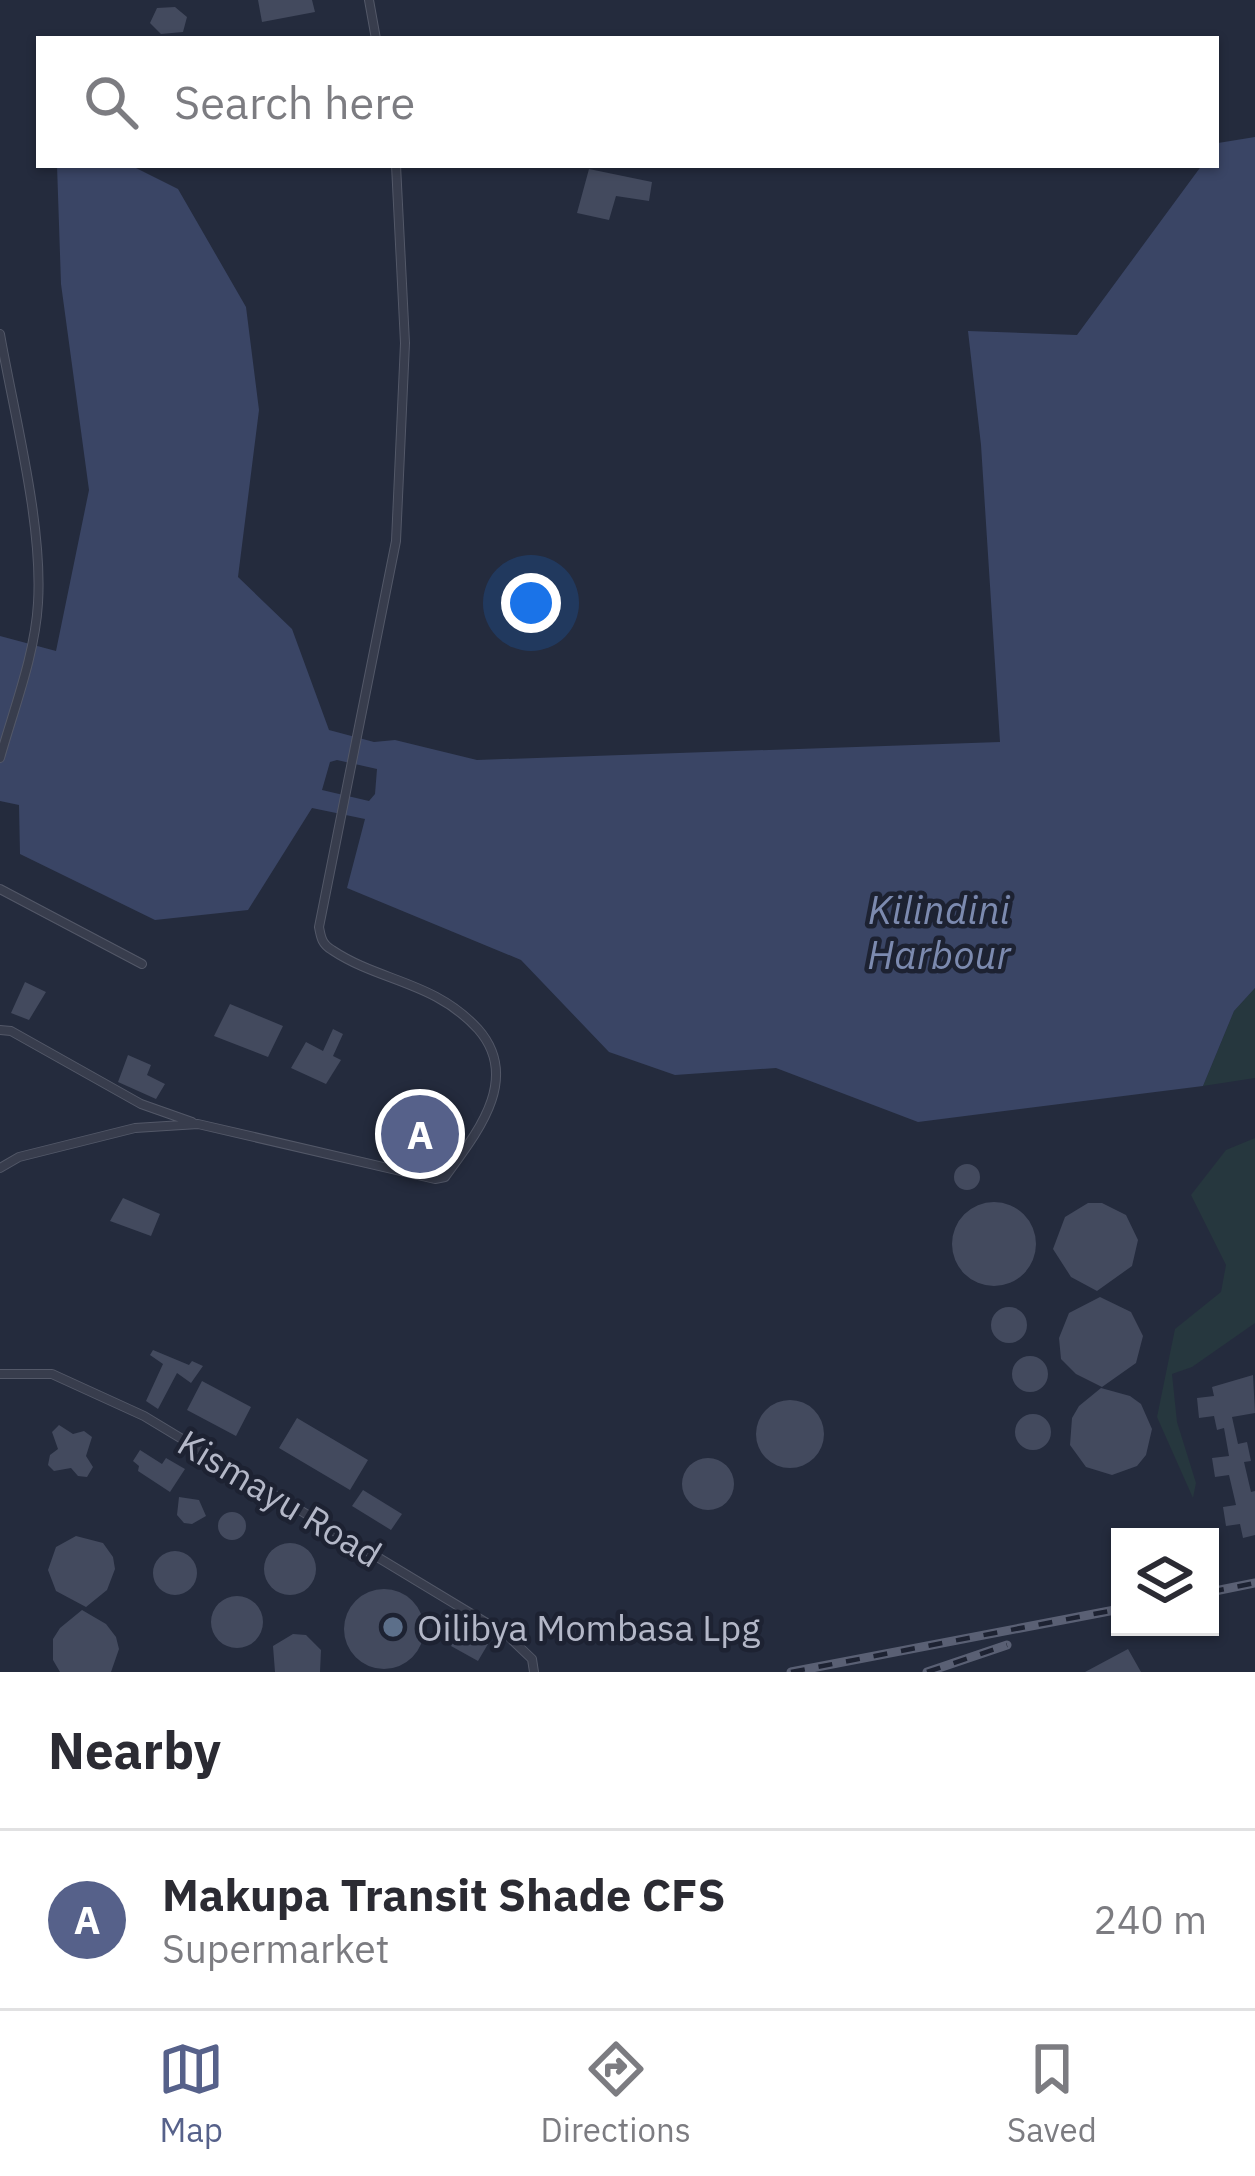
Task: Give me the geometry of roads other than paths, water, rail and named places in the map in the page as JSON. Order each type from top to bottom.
[{"type":"lane","points":[[369,0],[375,36]]},
{"type":"lane","points":[[0,1030],[11,1031],[141,1104],[198,1124],[434,1178],[445,1177],[483,1125],[497,1080],[497,1059],[489,1042],[459,1010],[396,976],[330,950],[321,941],[321,907],[396,541],[405,343],[396,168]]},
{"type":"lane","points":[[0,334],[35,536],[38,606],[0,758]]},
{"type":"lane","points":[[0,889],[142,964]]},
{"type":"lane","points":[[0,1168],[20,1157],[135,1128],[198,1124]]},
{"type":"lane","name":"Kismayu Road","points":[[0,1374],[52,1374],[144,1416],[508,1636],[532,1659],[534,1672]]},
{"type":"water","name":"Kilindini Harbour","points":[[1255,137],[1255,988],[1234,1011],[1203,1086],[918,1122],[776,1068],[675,1075],[609,1052],[521,960],[347,888],[365,819],[312,808],[248,910],[155,920],[20,854],[19,805],[0,801],[0,636],[56,651],[89,490],[61,284],[57,168],[136,168],[178,189],[246,307],[259,410],[238,577],[292,629],[329,730],[477,760],[1000,742],[981,445],[968,331],[1077,335],[1200,168],[1219,168],[1219,143]],"holes":[[[330,762],[377,769],[375,794],[369,801],[322,790]]]},
{"type":"railway","points":[[1219,1590],[1255,1583]]},
{"type":"railway","points":[[791,1672],[1111,1611]]},
{"type":"railway","points":[[927,1672],[1007,1645]]},
{"type":"place","name":"Makupa Transit Shade CFS","points":[[420,1134]]},
{"type":"place","name":"Oilibya Mombasa Lpg","points":[[393,1627]]}]
